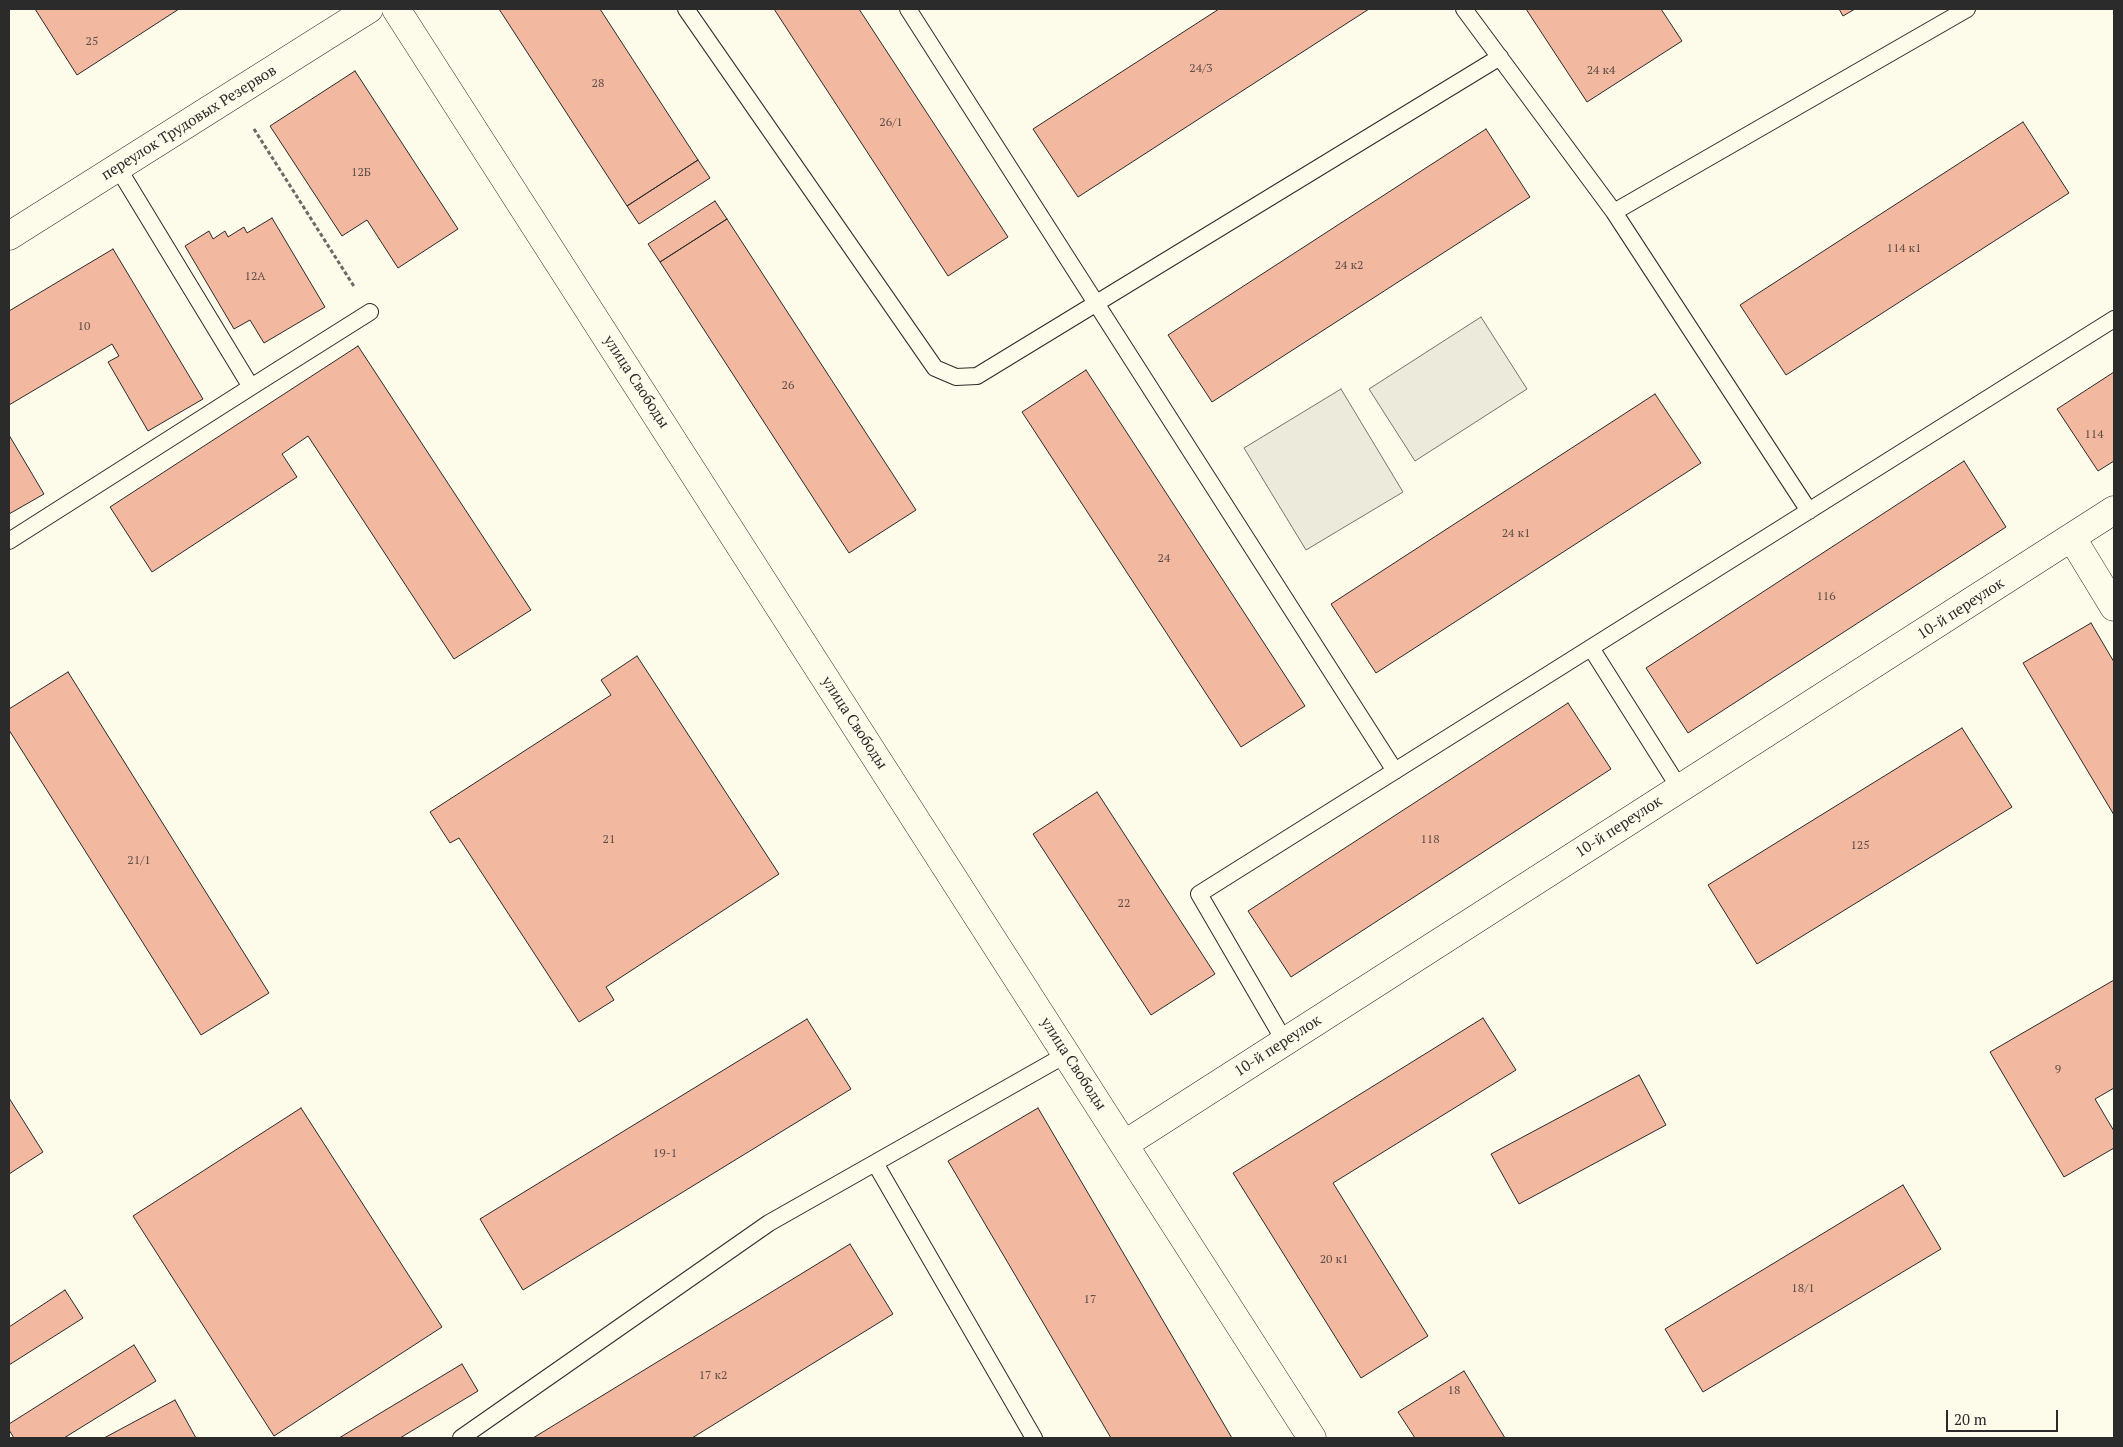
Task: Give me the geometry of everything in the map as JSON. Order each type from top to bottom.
[{"type":"street","name":"переулок Трудовых Резервов","points":[[9,236],[369,9]]},
{"type":"street","name":"улица Свободы","points":[[396,9],[1312,1438]]},
{"type":"street","name":"10-й переулок","points":[[1125,1144],[2114,510]]},
{"type":"street","points":[[2072,538],[2114,607]]},
{"type":"lane","points":[[686,9],[935,368],[956,377],[977,376],[1500,57]]},
{"type":"lane","points":[[908,9],[1395,770]]},
{"type":"lane","points":[[1464,9],[1614,212],[1809,511]]},
{"type":"lane","points":[[1614,212],[1967,9]]},
{"type":"lane","points":[[118,168],[251,387]]},
{"type":"lane","points":[[9,541],[370,312]]},
{"type":"lane","points":[[1285,1042],[1198,894],[2114,319]]},
{"type":"lane","points":[[1591,648],[1680,789]]},
{"type":"lane","points":[[461,1438],[769,1223],[1067,1054]]},
{"type":"lane","points":[[875,1163],[1034,1438]]},
{"type":"path","points":[[254,129],[370,312]]},
{"type":"shaded area","points":[[1481,317],[1527,389],[1415,461],[1369,389]]},
{"type":"shaded area","points":[[1341,389],[1403,492],[1306,550],[1244,448]]},
{"type":"building","points":[[35,9],[179,9],[77,75]]},
{"type":"building","points":[[499,9],[600,9],[698,160],[627,206]]},
{"type":"building","points":[[774,9],[859,9],[1008,237],[948,276]]},
{"type":"building","points":[[1219,9],[1369,9],[1078,197],[1033,129]]},
{"type":"building","points":[[1526,9],[1661,9],[1682,41],[1587,102]]},
{"type":"building","points":[[1839,9],[1855,9],[1843,16]]},
{"type":"building","points":[[355,71],[458,229],[398,268],[367,220],[342,236],[270,126]]},
{"type":"building","points":[[2023,122],[2069,193],[1786,375],[1740,305]]},
{"type":"building","points":[[1486,129],[1530,197],[1212,402],[1168,335]]},
{"type":"building","points":[[698,160],[710,178],[639,224],[627,206]]},
{"type":"building","points":[[715,201],[727,219],[660,262],[648,244]]},
{"type":"building","points":[[272,218],[325,307],[264,343],[250,320],[234,329],[185,246],[209,231],[213,239],[225,231],[228,237],[244,227],[247,233]]},
{"type":"building","points":[[727,219],[916,510],[849,553],[660,262]]},
{"type":"building","points":[[113,249],[203,399],[148,431],[108,362],[119,356],[112,344],[9,405],[9,311]]},
{"type":"building","points":[[358,346],[531,610],[454,659],[308,436],[282,454],[297,477],[152,572],[110,507]]},
{"type":"building","points":[[1086,370],[1305,706],[1241,747],[1022,412]]},
{"type":"building","points":[[2114,372],[2114,461],[2098,471],[2057,409]]},
{"type":"building","points":[[1655,394],[1701,463],[1376,673],[1331,604]]},
{"type":"building","points":[[9,435],[44,494],[9,514]]},
{"type":"building","points":[[1964,461],[2006,527],[1688,733],[1646,668]]},
{"type":"building","points":[[2091,623],[2114,662],[2114,815],[2023,663]]},
{"type":"building","points":[[637,656],[779,874],[606,987],[614,1000],[579,1022],[459,838],[450,843],[430,812],[611,695],[601,680]]},
{"type":"building","points":[[68,672],[269,993],[201,1035],[9,730],[9,709]]},
{"type":"building","points":[[1568,703],[1611,769],[1291,977],[1248,911]]},
{"type":"building","points":[[1962,728],[2012,807],[1757,964],[1708,885]]},
{"type":"building","points":[[1097,792],[1215,974],[1151,1015],[1033,834]]},
{"type":"building","points":[[2114,980],[2114,1088],[2095,1099],[2114,1131],[2114,1148],[2064,1177],[1990,1052]]},
{"type":"building","points":[[1483,1018],[1516,1070],[1333,1183],[1428,1336],[1361,1378],[1233,1173]]},
{"type":"building","points":[[807,1019],[851,1089],[523,1290],[480,1219]]},
{"type":"building","points":[[1639,1075],[1666,1125],[1519,1204],[1491,1154]]},
{"type":"building","points":[[9,1098],[43,1152],[9,1174]]},
{"type":"building","points":[[301,1108],[442,1327],[274,1436],[133,1216]]},
{"type":"building","points":[[1038,1108],[1232,1438],[1111,1438],[948,1161]]},
{"type":"building","points":[[1903,1185],[1941,1249],[1703,1392],[1665,1329]]},
{"type":"building","points":[[850,1244],[893,1314],[692,1438],[533,1438]]},
{"type":"building","points":[[65,1290],[83,1318],[9,1365],[9,1327]]},
{"type":"building","points":[[134,1345],[156,1381],[64,1438],[14,1438],[9,1430],[9,1424]]},
{"type":"building","points":[[462,1364],[478,1391],[400,1438],[339,1438]]},
{"type":"building","points":[[1464,1371],[1505,1438],[1415,1438],[1398,1412]]},
{"type":"building","points":[[175,1400],[196,1438],[104,1438]]}]
